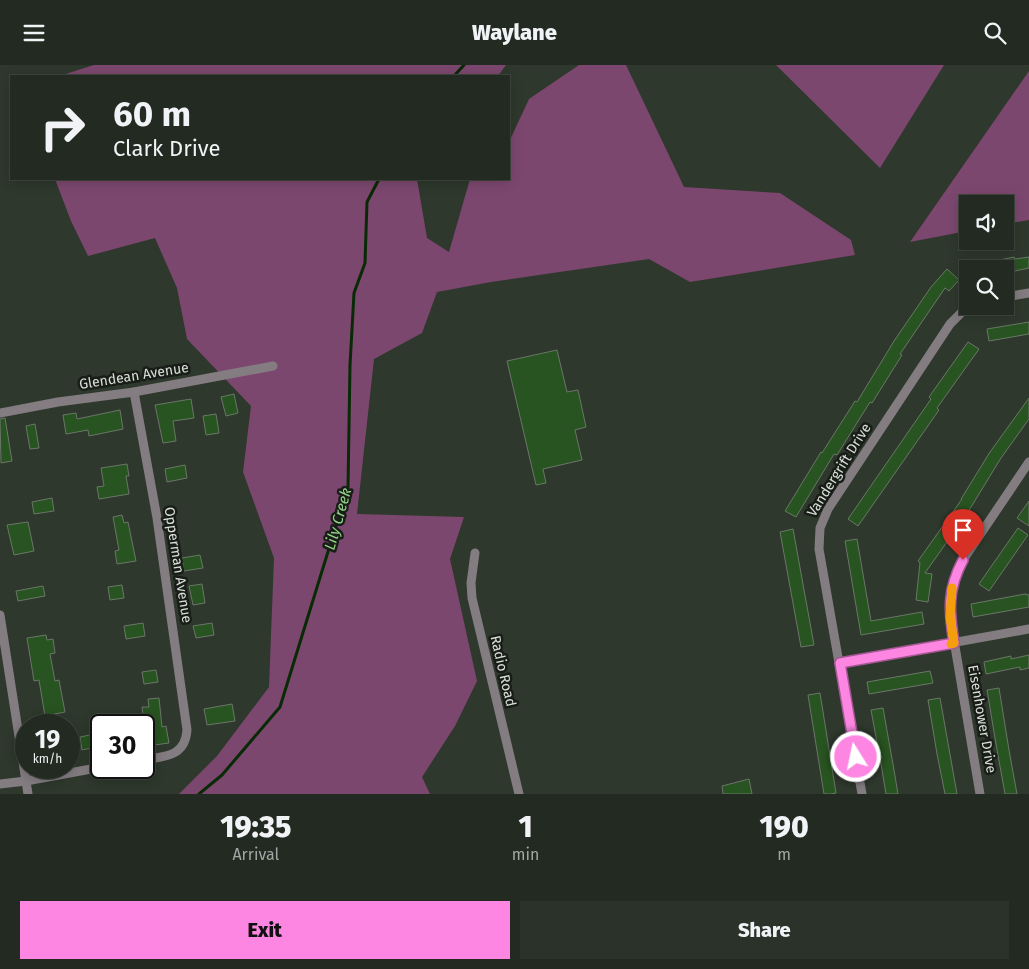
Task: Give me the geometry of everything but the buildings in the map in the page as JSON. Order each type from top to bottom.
[{"type":"street","points":[[1014,296],[1029,293]]},
{"type":"street","name":"Vandergrift Drive","points":[[862,794],[819,549],[820,528],[823,518],[950,324],[959,315]]},
{"type":"street","name":"Glendean Avenue","points":[[0,413],[58,402],[134,392],[273,366]]},
{"type":"street","name":"Opperman Avenue","points":[[134,392],[156,509],[187,730],[184,744],[174,754],[155,758]]},
{"type":"street","name":"Eisenhower Drive","points":[[980,794],[950,617],[950,599],[957,572],[963,560],[1029,462]]},
{"type":"street","name":"Radio Road","points":[[475,553],[471,583],[472,598],[519,794]]},
{"type":"street","points":[[0,615],[28,794]]},
{"type":"street","points":[[840,663],[1029,629]]},
{"type":"street","points":[[0,784],[90,769]]},
{"type":"shaded area","points":[[94,65],[506,65],[499,75],[62,75]]},
{"type":"shaded area","points":[[579,65],[626,65],[684,187],[780,193],[851,240],[855,255],[690,282],[649,259],[491,282],[437,292],[422,333],[374,359],[357,514],[464,517],[450,559],[477,681],[455,726],[422,777],[430,794],[179,794],[217,756],[269,687],[274,558],[243,472],[251,406],[187,339],[177,288],[155,238],[88,256],[71,221],[55,180],[417,180],[427,238],[449,252],[470,180],[510,180],[510,140],[529,99]]},
{"type":"shaded area","points":[[776,65],[944,65],[880,168]]},
{"type":"shaded area","points":[[1029,71],[1029,220],[1014,222],[1014,195],[959,195],[959,233],[910,242]]},
{"type":"waterway","name":"Lily Creek","points":[[455,75],[464,65]]},
{"type":"waterway","name":"Lily Creek","points":[[199,794],[222,775],[280,707],[348,487],[350,365],[354,293],[365,263],[367,202],[378,180]]},
{"type":"slow traffic","points":[[951,644],[954,643],[950,617],[952,588]]},
{"type":"route","points":[[856,757],[840,663],[954,643],[950,617],[950,599],[952,585],[963,560]]}]
